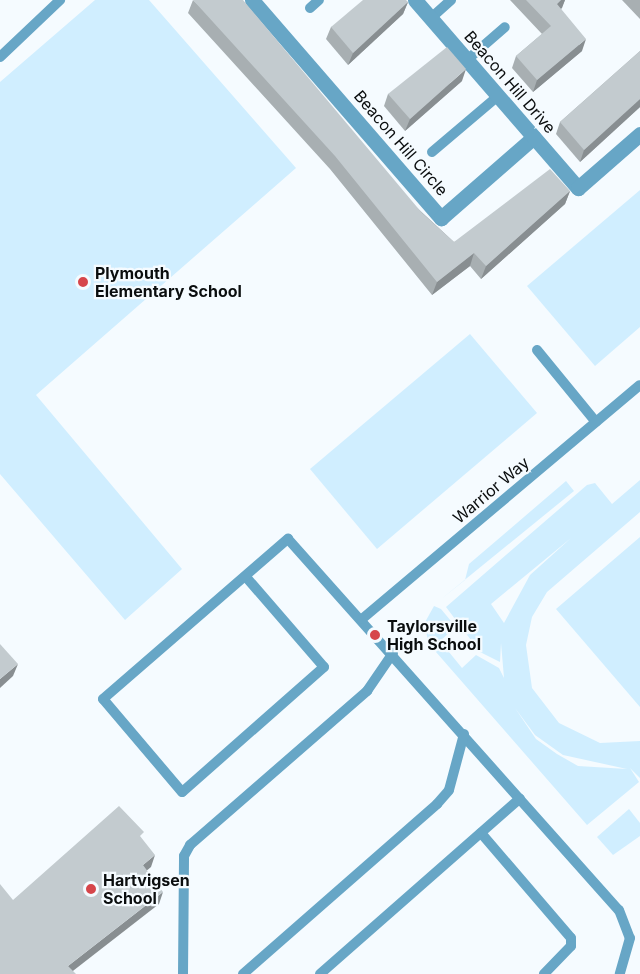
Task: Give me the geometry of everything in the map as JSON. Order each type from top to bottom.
[{"type":"street","name":"Beacon Hill Circle","points":[[252,0],[441,218],[534,138]]},
{"type":"street","name":"Beacon Hill Drive","points":[[415,0],[578,188],[640,134]]},
{"type":"lane","points":[[0,57],[60,0]]},
{"type":"lane","points":[[310,8],[319,0]]},
{"type":"lane","points":[[431,18],[451,0]]},
{"type":"lane","points":[[467,60],[505,27]]},
{"type":"lane","points":[[432,152],[498,96]]},
{"type":"lane","points":[[537,350],[596,422]]},
{"type":"lane","name":"Warrior Way","points":[[362,619],[640,385]]},
{"type":"lane","points":[[246,577],[324,667],[182,792],[103,699],[288,539],[393,653],[619,910],[630,938],[620,974]]},
{"type":"lane","points":[[183,974],[183,875],[190,845],[367,691],[393,653]]},
{"type":"lane","points":[[243,974],[437,804],[449,790],[464,734]]},
{"type":"lane","points":[[320,974],[520,798]]},
{"type":"lane","points":[[481,833],[571,938],[571,946],[544,974]]},
{"type":"shaded area","name":"Plymouth Elementary School","points":[[95,0],[149,0],[296,168],[36,395],[182,569],[125,620],[0,474],[0,82]]},
{"type":"shaded area","points":[[640,190],[640,327],[595,366],[527,286]]},
{"type":"shaded area","points":[[470,334],[537,413],[377,549],[310,469]]},
{"type":"shaded area","points":[[640,480],[640,512],[547,592],[532,617],[526,645],[532,688],[559,723],[600,743],[640,741],[640,778],[630,768],[639,782],[587,825],[429,644],[424,624],[434,606],[441,609],[456,627],[440,641],[462,668],[476,655],[499,668],[504,678],[501,643],[500,662],[480,652],[446,607],[587,485],[595,483],[612,504]],"holes":[[[571,538],[530,575],[504,623],[491,604]],[[515,708],[535,735],[563,755],[627,769],[578,766],[536,739]]]},
{"type":"shaded area","points":[[566,481],[574,491],[465,580],[469,564]]},
{"type":"shaded area","points":[[640,537],[640,707],[556,609]]},
{"type":"shaded area","points":[[629,809],[640,823],[640,836],[613,855],[597,837]]},
{"type":"building","points":[[193,0],[243,0],[422,213],[454,242],[550,169],[570,191],[486,266],[474,253],[437,282],[335,156]]},
{"type":"building","points":[[363,0],[406,0],[408,2],[353,53],[331,27]]},
{"type":"building","points":[[526,0],[561,0],[557,4],[586,39],[537,80],[516,56],[551,26]]},
{"type":"building","points":[[447,47],[466,69],[410,119],[388,94]]},
{"type":"building","points":[[640,51],[640,99],[584,150],[560,122]]},
{"type":"building","points":[[0,644],[18,664],[0,679]]},
{"type":"building","name":"Hartvigsen School","points":[[119,806],[144,832],[140,836],[155,855],[143,865],[163,892],[68,966],[76,974],[0,974],[0,884],[13,900]]},
{"type":"place","name":"Plymouth Elementary School","points":[[83,282]]},
{"type":"place","name":"Taylorsville High School","points":[[375,635]]},
{"type":"place","name":"Hartvigsen School","points":[[91,889]]}]
